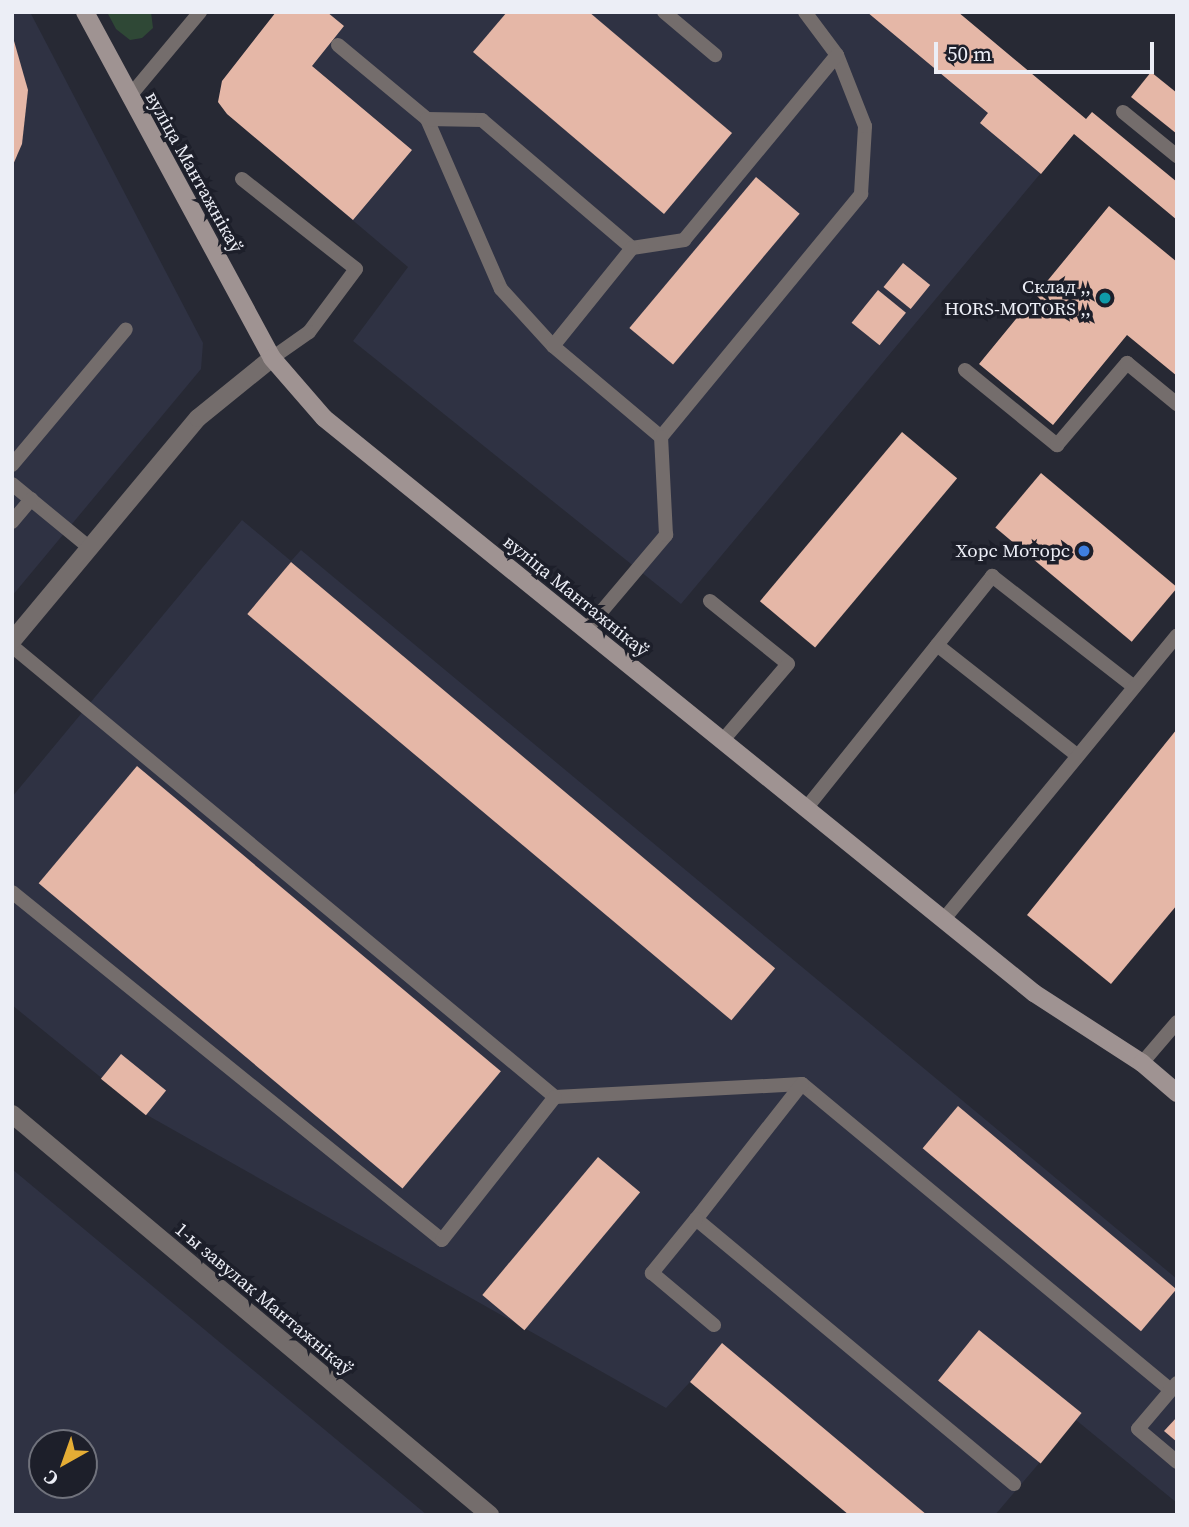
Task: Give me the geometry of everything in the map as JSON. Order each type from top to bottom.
[{"type":"street","name":"вуліца Мантажнікаў","points":[[85,12],[272,358],[324,418],[585,631],[808,806],[1034,993],[1142,1063],[1177,1093]]},
{"type":"street","points":[[12,644],[198,418],[272,358]]},
{"type":"street","name":"1-ы завулак Мантажнікаў","points":[[12,1114],[490,1515]]},
{"type":"lane","points":[[129,97],[200,12]]},
{"type":"lane","points":[[664,12],[715,55]]},
{"type":"lane","points":[[585,631],[666,535],[661,437],[861,194],[865,126],[837,55],[805,12]]},
{"type":"lane","points":[[338,45],[426,119],[501,289],[553,346],[661,437]]},
{"type":"lane","points":[[553,346],[632,248],[684,240],[837,55]]},
{"type":"lane","points":[[1123,112],[1177,156]]},
{"type":"lane","points":[[426,119],[482,120],[632,248]]},
{"type":"lane","points":[[242,179],[356,269],[309,332],[272,358]]},
{"type":"lane","points":[[12,465],[126,329]]},
{"type":"lane","points":[[965,370],[1057,445],[1127,363],[1177,404]]},
{"type":"lane","points":[[12,484],[90,548]]},
{"type":"lane","points":[[12,522],[31,499]]},
{"type":"lane","points":[[808,806],[992,576],[1134,687]]},
{"type":"lane","points":[[710,601],[788,664],[724,739]]},
{"type":"lane","points":[[944,919],[1177,635]]},
{"type":"lane","points":[[12,644],[555,1097],[802,1084],[1173,1386],[1138,1429],[1177,1462]]},
{"type":"lane","points":[[937,645],[1078,756]]},
{"type":"lane","points":[[12,892],[442,1240],[555,1097]]},
{"type":"lane","points":[[1142,1063],[1177,1022]]},
{"type":"lane","points":[[714,1325],[652,1273],[802,1084]]},
{"type":"lane","points":[[696,1219],[1014,1483]]},
{"type":"shaded area","points":[[12,12],[30,12],[203,343],[201,369],[12,596]]},
{"type":"shaded area","points":[[276,12],[958,12],[1086,119],[681,604],[353,341],[408,267],[227,114],[218,102],[222,81]]},
{"type":"shaded area","points":[[242,520],[291,561],[301,550],[1177,1279],[1177,1503],[1076,1420],[995,1515],[849,1515],[690,1382],[666,1408],[147,1115],[12,1005],[12,797]]},
{"type":"shaded area","points":[[12,1169],[427,1515],[12,1515]]},
{"type":"green space","points":[[107,12],[151,12],[153,28],[142,38],[130,40],[116,29]]},
{"type":"building","points":[[276,12],[327,12],[344,26],[312,66],[412,150],[353,220],[227,114],[218,102],[222,81]]},
{"type":"building","points":[[507,12],[589,12],[732,133],[664,214],[473,52]]},
{"type":"building","points":[[867,12],[958,12],[1086,119],[1092,112],[1177,182],[1177,220],[1074,134],[1041,174],[980,123],[988,113]]},
{"type":"building","points":[[12,34],[28,90],[22,144],[12,167]]},
{"type":"building","points":[[1151,72],[1177,93],[1177,134],[1131,97]]},
{"type":"building","points":[[756,177],[800,214],[673,365],[629,328]]},
{"type":"building","name":"Склад ,, HORS-MOTORS ,,","points":[[1109,206],[1177,262],[1177,376],[1127,335],[1053,425],[979,364]]},
{"type":"building","points":[[903,263],[930,285],[911,309],[883,287]]},
{"type":"building","points":[[878,290],[906,313],[880,345],[852,323]]},
{"type":"building","points":[[902,432],[957,478],[815,648],[760,601]]},
{"type":"building","points":[[1041,473],[1177,587],[1132,642],[995,527]]},
{"type":"building","points":[[291,562],[775,968],[731,1020],[247,614]]},
{"type":"building","points":[[1177,729],[1177,905],[1111,984],[1027,915]]},
{"type":"building","points":[[137,766],[501,1071],[403,1189],[39,883]]},
{"type":"building","points":[[121,1054],[166,1091],[146,1115],[101,1079]]},
{"type":"building","points":[[958,1106],[1176,1289],[1141,1331],[923,1148]]},
{"type":"building","points":[[598,1157],[640,1192],[524,1330],[482,1295]]},
{"type":"building","points":[[979,1330],[1082,1413],[1041,1464],[938,1381]]},
{"type":"building","points":[[722,1343],[927,1515],[849,1515],[690,1382]]},
{"type":"building","points":[[1177,1417],[1177,1442],[1164,1431]]},
{"type":"place","name":"Склад ,, HORS-MOTORS ,,","points":[[1105,298]]},
{"type":"place","name":"Хорс Моторс","points":[[1084,551]]}]
